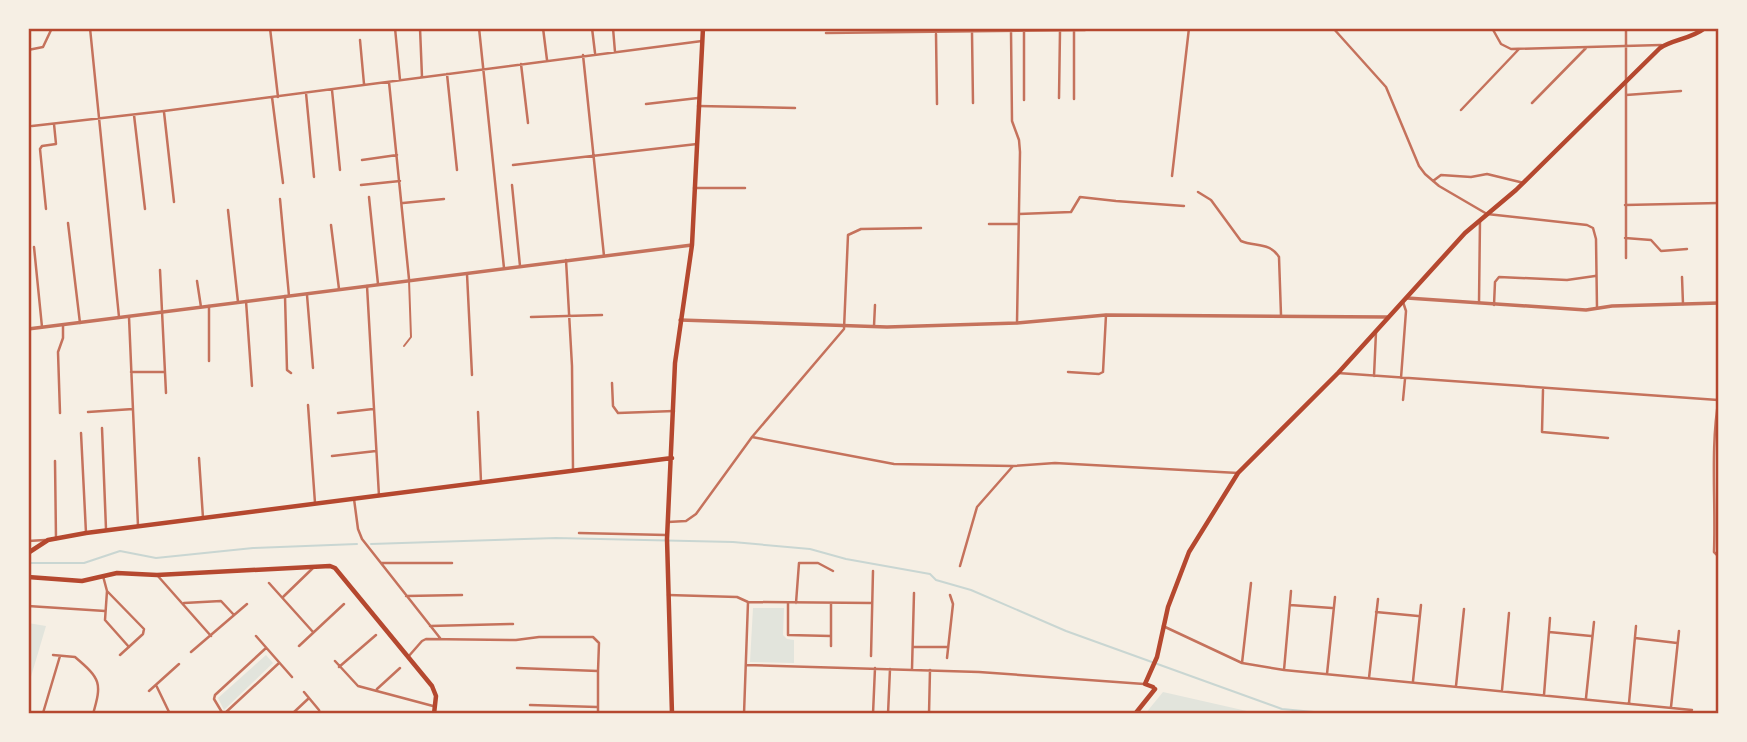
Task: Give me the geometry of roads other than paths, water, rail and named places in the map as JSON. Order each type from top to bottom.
[{"type":"main road","points":[[672,714],[667,538],[680,320],[692,245],[703,28]]},
{"type":"main road","points":[[1135,714],[1150,686],[1168,607],[1189,552],[1237,473],[1338,373],[1465,233],[1524,183],[1664,45],[1690,38],[1706,28]]},
{"type":"main road","points":[[28,553],[48,540],[106,530],[672,458]]},
{"type":"main road","points":[[28,578],[82,581],[117,573],[157,575],[327,565],[335,568],[434,689],[434,714]]},
{"type":"street","points":[[28,50],[43,47],[52,28]]},
{"type":"street","points":[[90,28],[119,318]]},
{"type":"street","points":[[270,28],[278,97]]},
{"type":"street","points":[[395,28],[400,80]]},
{"type":"street","points":[[420,28],[422,78]]},
{"type":"street","points":[[479,28],[504,268]]},
{"type":"street","points":[[543,28],[547,60]]},
{"type":"street","points":[[592,28],[595,53]]},
{"type":"street","points":[[613,28],[615,52]]},
{"type":"street","points":[[1172,176],[1189,28]]},
{"type":"street","points":[[1333,28],[1381,79],[1419,166],[1433,181],[1487,214],[1590,227],[1596,233],[1597,310]]},
{"type":"street","points":[[1492,28],[1504,47],[1519,49],[1664,45]]},
{"type":"street","points":[[1626,28],[1626,258]]},
{"type":"street","points":[[825,33],[853,30],[936,33],[1085,30]]},
{"type":"street","points":[[1024,30],[1024,100]]},
{"type":"street","points":[[1074,30],[1074,99]]},
{"type":"street","points":[[1011,31],[1012,121],[1020,152],[1017,323]]},
{"type":"street","points":[[1059,98],[1060,31]]},
{"type":"street","points":[[972,32],[973,103]]},
{"type":"street","points":[[936,33],[937,104]]},
{"type":"street","points":[[360,40],[364,84]]},
{"type":"street","points":[[32,126],[278,97],[595,53],[702,41]]},
{"type":"street","points":[[1532,103],[1586,48]]},
{"type":"street","points":[[1461,110],[1519,49]]},
{"type":"street","points":[[583,55],[604,256]]},
{"type":"street","points":[[521,64],[528,122]]},
{"type":"street","points":[[447,74],[457,170]]},
{"type":"street","points":[[390,82],[409,279],[411,337],[404,346]]},
{"type":"street","points":[[332,89],[340,170]]},
{"type":"street","points":[[1626,95],[1681,91]]},
{"type":"street","points":[[306,93],[314,177]]},
{"type":"street","points":[[272,97],[282,183]]},
{"type":"street","points":[[646,104],[699,98]]},
{"type":"street","points":[[698,106],[795,108]]},
{"type":"street","points":[[164,111],[174,202]]},
{"type":"street","points":[[134,115],[145,209]]},
{"type":"street","points":[[46,209],[40,149],[42,146],[56,145],[54,124]]},
{"type":"street","points":[[513,165],[696,144]]},
{"type":"street","points":[[362,160],[398,155]]},
{"type":"street","points":[[1433,181],[1441,175],[1471,177],[1487,174],[1524,183]]},
{"type":"street","points":[[361,185],[400,181]]},
{"type":"street","points":[[512,185],[520,266]]},
{"type":"street","points":[[694,188],[746,188]]},
{"type":"street","points":[[1198,192],[1211,200],[1241,241],[1268,246],[1277,252],[1281,315]]},
{"type":"street","points":[[369,197],[378,284]]},
{"type":"street","points":[[1019,214],[1071,212],[1080,197],[1184,206]]},
{"type":"street","points":[[280,199],[287,296],[287,370],[291,373]]},
{"type":"street","points":[[403,203],[444,199]]},
{"type":"street","points":[[1625,205],[1719,203]]},
{"type":"street","points":[[228,210],[238,302]]},
{"type":"street","points":[[1479,303],[1480,220]]},
{"type":"street","points":[[68,223],[80,323]]},
{"type":"street","points":[[989,224],[1018,225]]},
{"type":"street","points":[[331,225],[339,289]]},
{"type":"street","points":[[668,522],[686,521],[695,514],[751,437],[814,366],[844,326],[848,235],[861,229],[921,228]]},
{"type":"street","points":[[1625,238],[1651,240],[1661,251],[1687,249]]},
{"type":"street","points":[[28,330],[409,279],[692,245]]},
{"type":"street","points":[[34,247],[43,328]]},
{"type":"street","points":[[566,260],[570,316],[573,470]]},
{"type":"street","points":[[160,270],[166,393]]},
{"type":"street","points":[[467,273],[472,375]]},
{"type":"street","points":[[1494,305],[1495,282],[1502,276],[1567,280],[1596,276]]},
{"type":"street","points":[[1682,277],[1683,304]]},
{"type":"street","points":[[197,281],[201,307]]},
{"type":"street","points":[[367,286],[379,496]]},
{"type":"street","points":[[307,293],[313,368]]},
{"type":"street","points":[[1403,400],[1405,300],[1597,310],[1612,306],[1719,303]]},
{"type":"street","points":[[246,302],[252,386]]},
{"type":"street","points":[[874,326],[875,305]]},
{"type":"street","points":[[209,306],[209,361]]},
{"type":"street","points":[[531,317],[601,315]]},
{"type":"street","points":[[1068,372],[1103,372],[1106,315]]},
{"type":"street","points":[[680,320],[874,326],[1017,323],[1106,315],[1387,317]]},
{"type":"street","points":[[129,317],[138,526]]},
{"type":"street","points":[[60,413],[58,352],[63,338],[63,325]]},
{"type":"street","points":[[1374,376],[1377,328]]},
{"type":"street","points":[[131,372],[165,372]]},
{"type":"street","points":[[1338,373],[1719,398],[1713,481],[1716,512],[1714,552],[1719,557]]},
{"type":"street","points":[[612,383],[613,406],[618,413],[674,411]]},
{"type":"street","points":[[1543,388],[1542,432],[1608,438]]},
{"type":"street","points":[[308,405],[315,503]]},
{"type":"street","points":[[338,413],[374,408]]},
{"type":"street","points":[[88,412],[133,410]]},
{"type":"street","points":[[478,412],[481,482]]},
{"type":"street","points":[[102,428],[106,530]]},
{"type":"street","points":[[81,433],[86,533]]},
{"type":"street","points":[[751,437],[894,464],[1013,466],[1055,463],[1237,473]]},
{"type":"street","points":[[332,456],[376,451]]},
{"type":"street","points":[[199,458],[203,518]]},
{"type":"street","points":[[55,461],[56,538]]},
{"type":"street","points":[[960,566],[977,507],[1013,466]]},
{"type":"street","points":[[354,499],[359,535],[440,638]]},
{"type":"street","points":[[579,533],[667,538]]},
{"type":"street","points":[[28,541],[48,540]]},
{"type":"street","points":[[796,603],[799,562],[818,563],[833,571]]},
{"type":"street","points":[[380,563],[452,563]]},
{"type":"street","points":[[282,597],[315,566]]},
{"type":"street","points":[[871,656],[873,571]]},
{"type":"street","points":[[103,575],[107,591],[105,620],[129,647]]},
{"type":"street","points":[[157,575],[211,635]]},
{"type":"street","points":[[269,583],[313,632]]},
{"type":"street","points":[[1242,663],[1251,583]]},
{"type":"street","points":[[107,591],[144,629],[143,634],[120,655]]},
{"type":"street","points":[[1284,670],[1292,591]]},
{"type":"street","points":[[912,669],[914,593]]},
{"type":"street","points":[[406,596],[462,595]]},
{"type":"street","points":[[668,595],[737,597],[748,602],[872,603]]},
{"type":"street","points":[[947,658],[953,604],[950,595]]},
{"type":"street","points":[[1327,674],[1335,597]]},
{"type":"street","points":[[1369,678],[1378,599]]},
{"type":"street","points":[[183,603],[221,601],[234,615]]},
{"type":"street","points":[[744,714],[748,602]]},
{"type":"street","points":[[788,603],[788,635],[831,636]]},
{"type":"street","points":[[831,603],[831,646]]},
{"type":"street","points":[[191,652],[247,604]]},
{"type":"street","points":[[299,646],[344,604]]},
{"type":"street","points":[[1290,605],[1333,608]]},
{"type":"street","points":[[1413,682],[1420,605]]},
{"type":"street","points":[[28,606],[105,611]]},
{"type":"street","points":[[1456,686],[1464,609]]},
{"type":"street","points":[[1376,612],[1419,616]]},
{"type":"street","points":[[1502,691],[1509,614]]},
{"type":"street","points":[[1544,695],[1550,618]]},
{"type":"street","points":[[1586,700],[1594,622]]},
{"type":"street","points":[[430,626],[513,624]]},
{"type":"street","points":[[1163,626],[1242,663],[1284,670],[1692,710]]},
{"type":"street","points":[[1629,704],[1636,626]]},
{"type":"street","points":[[1671,708],[1679,631]]},
{"type":"street","points":[[1549,632],[1592,636]]},
{"type":"street","points":[[340,667],[376,635]]},
{"type":"street","points":[[256,636],[292,677]]},
{"type":"street","points":[[408,657],[422,640],[440,638],[516,640],[539,637],[593,637],[599,643],[598,714]]},
{"type":"street","points":[[1635,638],[1678,643]]},
{"type":"street","points":[[913,647],[948,647]]},
{"type":"street","points":[[266,648],[215,695],[214,699],[223,714],[279,663]]},
{"type":"street","points":[[54,655],[75,657],[98,683],[100,690],[93,714]]},
{"type":"street","points":[[43,713],[60,655]]},
{"type":"street","points":[[335,661],[358,686],[435,707]]},
{"type":"street","points":[[149,691],[179,664]]},
{"type":"street","points":[[746,665],[912,669],[1150,686]]},
{"type":"street","points":[[376,690],[400,668]]},
{"type":"street","points":[[517,668],[597,671]]},
{"type":"street","points":[[873,714],[875,668]]},
{"type":"street","points":[[888,714],[890,669]]},
{"type":"street","points":[[929,714],[930,670]]},
{"type":"street","points":[[156,685],[170,714]]},
{"type":"street","points":[[304,692],[320,714]]},
{"type":"street","points":[[292,714],[309,698]]},
{"type":"street","points":[[530,705],[598,707]]},
{"type":"waterway","points":[[371,544],[556,538],[733,542],[810,549],[846,559],[930,574],[936,580],[971,590],[1066,631],[1282,709],[1335,714]]},
{"type":"waterway","points":[[28,563],[84,563],[120,551],[156,558],[253,548],[357,544]]}]
